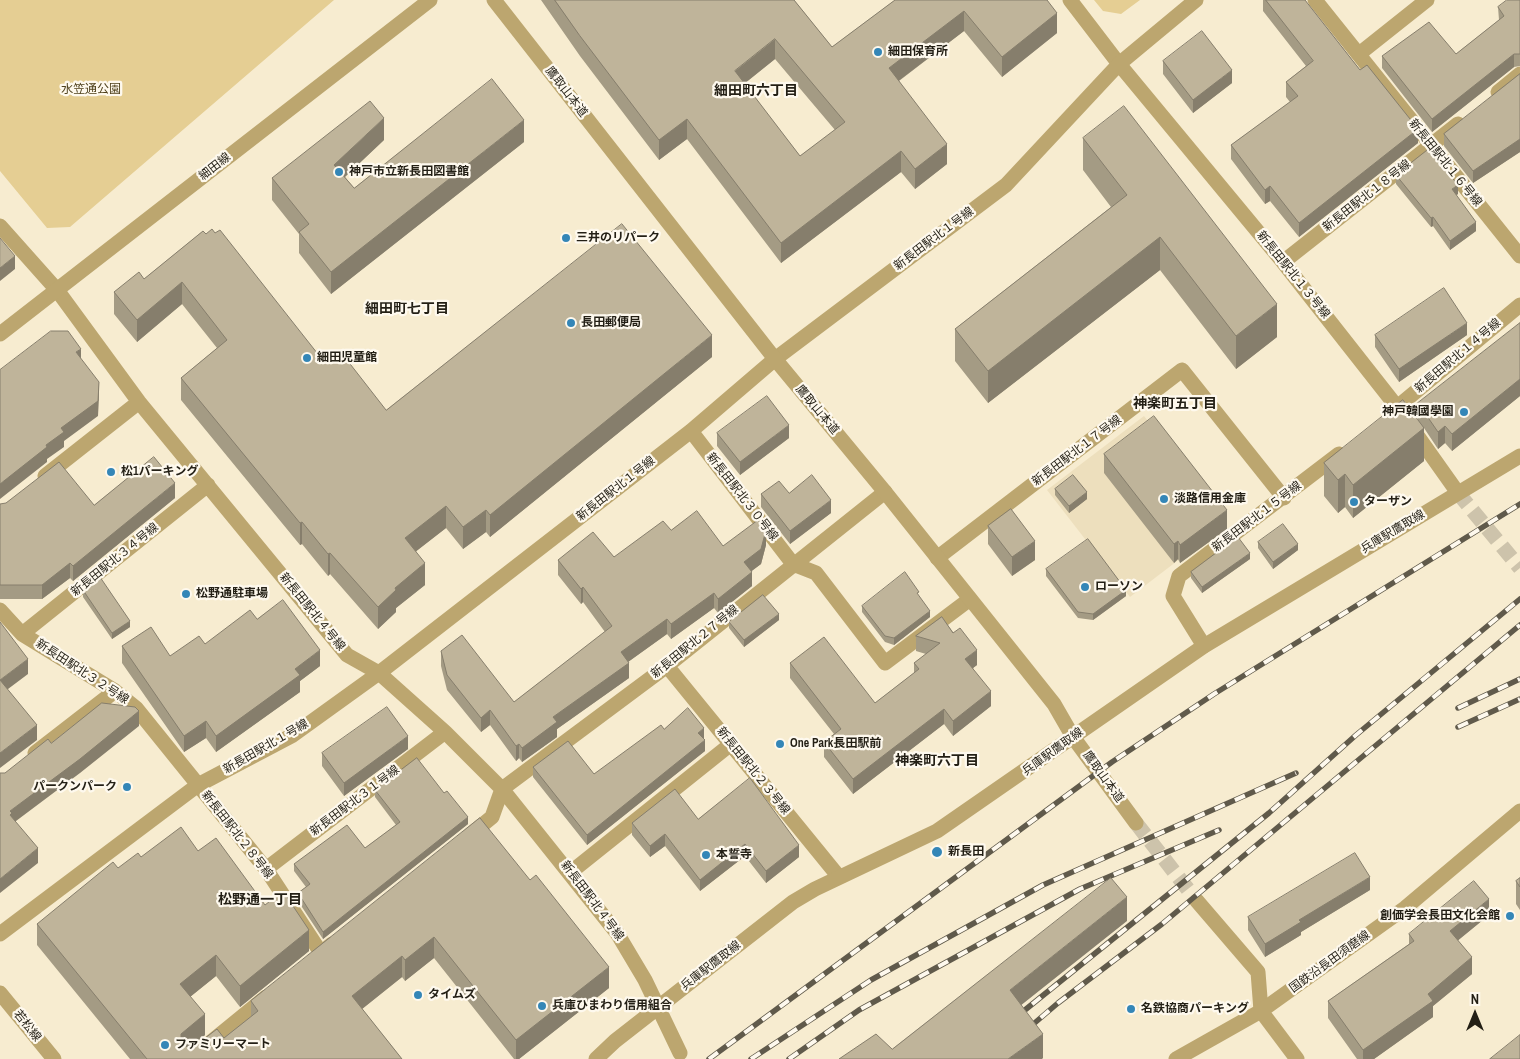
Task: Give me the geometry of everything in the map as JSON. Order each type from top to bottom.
[{"type":"street","name":"細田線","points":[[0,334],[430,0]]},
{"type":"street","name":"鷹取山本道","points":[[494,0],[776,359],[1054,704],[1073,736],[1136,823]]},
{"type":"street","name":"新長田駅北１３号線","points":[[1070,0],[1119,64],[1283,262],[1397,407],[1458,493]]},
{"type":"street","name":"新長田駅北１号線","points":[[0,934],[198,785],[293,735],[379,673],[691,431],[776,359],[1006,185],[1119,64],[1196,0]]},
{"type":"street","name":"新長田駅北１６号線","points":[[1315,0],[1520,256]]},
{"type":"street","points":[[1359,54],[1428,0]]},
{"type":"street","points":[[1483,104],[1520,74]]},
{"type":"street","name":"新長田駅北１８号線","points":[[1283,262],[1468,116]]},
{"type":"street","name":"新長田駅北４号線","points":[[0,226],[57,290],[139,402],[346,655],[379,673],[445,732],[502,789],[571,872],[618,933],[645,980],[680,1053]]},
{"type":"street","name":"新長田駅北１４号線","points":[[1397,407],[1520,305]]},
{"type":"street","name":"新長田駅北１７号線","points":[[938,558],[1182,370],[1284,498]]},
{"type":"street","points":[[32,486],[139,402]]},
{"type":"street","points":[[1381,420],[1397,407]]},
{"type":"street","name":"新長田駅北３０号線","points":[[691,431],[793,564]]},
{"type":"street","name":"新長田駅北１５号線","points":[[1204,646],[1173,596],[1179,576],[1284,498],[1351,444]]},
{"type":"street","name":"兵庫駅鷹取線","points":[[596,1059],[657,1008],[775,915],[815,889],[937,832],[1204,646],[1520,456]]},
{"type":"street","name":"新長田駅北３４号線","points":[[22,634],[208,485]]},
{"type":"street","name":"新長田駅北２７号線","points":[[502,789],[667,666],[885,492]]},
{"type":"street","points":[[793,564],[816,573],[885,663],[970,599]]},
{"type":"street","name":"新長田駅北３２号線","points":[[0,610],[22,634],[115,690],[136,708],[198,785]]},
{"type":"street","name":"新長田駅北２３号線","points":[[667,666],[839,878]]},
{"type":"street","points":[[23,762],[115,690]]},
{"type":"street","name":"新長田駅北３１号線","points":[[266,869],[445,732]]},
{"type":"street","points":[[571,872],[731,744]]},
{"type":"street","name":"新長田駅北２８号線","points":[[198,785],[266,869],[321,953]]},
{"type":"street","points":[[461,842],[492,817],[502,789]]},
{"type":"street","name":"国鉄沿長田須磨線","points":[[1176,1059],[1262,1011],[1405,908],[1520,811]]},
{"type":"street","points":[[1197,901],[1258,972],[1262,1011],[1297,1059]]},
{"type":"street","points":[[306,966],[344,935]]},
{"type":"street","points":[[190,1059],[275,990]]},
{"type":"street","name":"若松線","points":[[0,993],[54,1059]]},
{"type":"shaded area","points":[[1144,416],[1227,523],[1130,597],[1047,490]]},
{"type":"green space","name":"水笠通公園","points":[[0,0],[334,0],[70,227],[47,228],[0,171]]},
{"type":"green space","points":[[1094,0],[1140,0],[1121,14],[1103,11]]},
{"type":"building","points":[[555,0],[794,0],[832,47],[895,0],[1047,0],[1057,13],[1002,57],[964,11],[889,68],[947,144],[915,169],[901,151],[781,243],[687,119],[659,140]],"holes":[[[775,39],[845,122],[800,156],[735,71]]]},
{"type":"building","points":[[1266,0],[1305,0],[1360,70],[1367,65],[1418,129],[1299,223],[1270,186],[1265,190],[1231,145],[1298,96],[1286,82],[1313,61]]},
{"type":"building","points":[[1507,0],[1520,0],[1520,54],[1514,54],[1432,119],[1382,56],[1429,22],[1456,54],[1504,16],[1498,7]]},
{"type":"building","points":[[1202,31],[1232,70],[1193,100],[1163,61]]},
{"type":"building","points":[[1520,74],[1520,139],[1473,171],[1444,134]]},
{"type":"building","points":[[492,79],[524,120],[331,272],[299,232],[309,224],[272,178],[370,101],[384,118],[334,165],[354,188]]},
{"type":"building","points":[[1124,106],[1277,304],[1236,336],[1160,237],[988,371],[955,329],[1127,195],[1083,138]]},
{"type":"building","points":[[1429,149],[1458,185],[1452,189],[1476,222],[1450,241],[1433,217],[1431,218],[1396,175]]},
{"type":"building","points":[[622,224],[712,335],[490,515],[486,510],[463,527],[446,506],[405,538],[425,563],[395,588],[396,590],[378,607],[330,553],[328,554],[302,522],[300,523],[181,378],[227,340],[182,282],[137,320],[114,292],[139,272],[144,279],[203,231],[206,234],[212,229],[215,233],[220,230],[325,363],[340,351],[386,410]]},
{"type":"building","points":[[0,238],[15,256],[0,268]]},
{"type":"building","points":[[1444,288],[1467,323],[1399,369],[1375,335]]},
{"type":"building","points":[[1520,323],[1520,379],[1452,434],[1445,426],[1438,432],[1418,403]]},
{"type":"building","points":[[51,331],[68,331],[81,349],[76,352],[99,382],[98,401],[61,428],[64,432],[0,484],[0,370]]},
{"type":"building","points":[[767,396],[789,425],[740,462],[717,433]]},
{"type":"building","points":[[1403,400],[1424,428],[1353,485],[1345,474],[1338,480],[1324,463]]},
{"type":"building","name":"淡路信用金庫","points":[[1154,416],[1227,510],[1180,545],[1178,541],[1174,544],[1104,454]]},
{"type":"building","points":[[154,457],[175,483],[73,566],[70,563],[42,585],[0,585],[0,504],[6,503],[59,462],[94,505]]},
{"type":"building","points":[[812,475],[831,500],[790,531],[761,494],[779,481],[789,493]]},
{"type":"building","points":[[1073,475],[1087,492],[1069,506],[1055,489]]},
{"type":"building","points":[[1011,509],[1035,541],[1012,557],[988,526]]},
{"type":"building","points":[[697,511],[723,546],[758,520],[766,530],[761,549],[744,562],[752,572],[718,599],[714,593],[671,624],[667,619],[621,652],[629,663],[553,717],[557,722],[522,748],[519,744],[516,746],[490,710],[481,718],[447,675],[441,651],[462,635],[514,702],[612,626],[583,587],[581,589],[558,560],[593,532],[614,557],[663,521],[671,530]]},
{"type":"building","points":[[1283,524],[1298,544],[1273,562],[1258,542]]},
{"type":"building","points":[[1238,537],[1250,553],[1202,587],[1191,572]]},
{"type":"building","points":[[1088,539],[1126,590],[1093,614],[1078,612],[1046,569]]},
{"type":"building","points":[[905,572],[930,611],[894,638],[885,636],[862,606]]},
{"type":"building","points":[[100,577],[130,621],[112,633],[83,590]]},
{"type":"building","points":[[763,595],[779,614],[744,640],[729,622]]},
{"type":"building","points":[[283,600],[320,650],[295,669],[300,675],[216,736],[206,721],[184,736],[122,646],[151,627],[170,656],[199,636],[205,644],[250,610],[257,619]]},
{"type":"building","points":[[942,617],[953,633],[960,628],[977,650],[965,659],[991,691],[953,721],[944,709],[853,779],[824,742],[841,729],[790,663],[824,637],[875,703],[919,669],[914,663],[940,643],[916,636]]},
{"type":"building","points":[[0,622],[28,659],[0,680]]},
{"type":"building","points":[[0,680],[37,725],[0,753]]},
{"type":"building","points":[[102,703],[135,707],[139,711],[80,759],[10,811],[12,813],[10,815],[38,848],[0,879],[0,773],[5,773],[48,739],[51,743]]},
{"type":"building","points":[[387,707],[408,736],[344,783],[322,753]]},
{"type":"building","points":[[688,708],[704,728],[698,733],[705,740],[587,835],[533,767],[568,741],[594,774],[661,725],[664,729]]},
{"type":"building","points":[[417,758],[444,793],[447,791],[468,817],[323,932],[298,893],[310,884],[294,864],[347,825],[365,848],[400,822],[375,790]]},
{"type":"building","points":[[750,778],[799,845],[766,871],[745,844],[700,880],[665,834],[650,846],[632,823],[675,789],[698,819]]},
{"type":"building","points":[[480,818],[530,880],[536,875],[609,967],[516,1040],[434,937],[405,960],[402,956],[352,996],[402,1059],[147,1059],[37,924],[113,862],[118,868],[138,853],[141,857],[181,827],[198,851],[216,838],[265,905],[283,891],[309,930],[240,986],[216,955],[180,984],[205,1014],[181,1034],[181,1040],[187,1047],[196,1045],[217,1029],[224,1038],[258,1011],[251,1001]]},
{"type":"building","points":[[1355,853],[1370,877],[1299,920],[1301,922],[1265,944],[1248,917]]},
{"type":"building","points":[[1111,878],[1127,897],[1010,990],[1043,1034],[1008,1059],[839,1059],[876,1034],[892,1049]]},
{"type":"building","points":[[1520,878],[1520,887],[1516,881]]},
{"type":"building","points":[[1474,881],[1489,899],[1450,931],[1472,957],[1428,994],[1433,1001],[1363,1050],[1328,1001],[1414,941],[1409,934]]},
{"type":"building","points":[[1520,1035],[1520,1059],[1490,1059]]},
{"type":"tunnel","points":[[1458,493],[1520,568]]},
{"type":"tunnel","points":[[1136,823],[1197,901]]},
{"type":"railway","points":[[709,1059],[1112,762],[1214,694],[1520,504]]},
{"type":"railway","points":[[1015,1018],[1269,813],[1356,735],[1520,599]]},
{"type":"railway","points":[[1024,1032],[1058,1003],[1162,924],[1520,625]]},
{"type":"railway","points":[[1458,708],[1520,679]]},
{"type":"railway","points":[[1458,727],[1520,699]]},
{"type":"railway","points":[[751,1059],[871,980],[1043,885],[1296,773]]},
{"type":"railway","points":[[789,1059],[859,1010],[1080,889],[1219,830]]},
{"type":"place","name":"細田保育所","points":[[878,52]]},
{"type":"place","name":"神戸市立新長田図書館","points":[[339,172]]},
{"type":"place","name":"三井のリパーク","points":[[566,238]]},
{"type":"place","name":"長田郵便局","points":[[571,323]]},
{"type":"place","name":"細田児童館","points":[[307,358]]},
{"type":"place","name":"神戸韓國學園","points":[[1464,412]]},
{"type":"place","name":"松1パーキング","points":[[111,472]]},
{"type":"place","name":"淡路信用金庫","points":[[1164,499]]},
{"type":"place","name":"ターザン","points":[[1354,502]]},
{"type":"place","name":"ローソン","points":[[1085,587]]},
{"type":"place","name":"松野通駐車場","points":[[186,594]]},
{"type":"place","name":"One Park長田駅前","points":[[780,744]]},
{"type":"place","name":"パークンパーク","points":[[127,787]]},
{"type":"place","name":"新長田","points":[[937,852]]},
{"type":"place","name":"本誓寺","points":[[706,855]]},
{"type":"place","name":"創価学会長田文化会館","points":[[1510,916]]},
{"type":"place","name":"タイムズ","points":[[418,995]]},
{"type":"place","name":"兵庫ひまわり信用組合","points":[[542,1006]]},
{"type":"place","name":"名鉄協商パーキング","points":[[1131,1009]]},
{"type":"place","name":"ファミリーマート","points":[[165,1045]]},
{"type":"district","name":"細田町六丁目","points":[[756,91]]},
{"type":"district","name":"細田町七丁目","points":[[407,309]]},
{"type":"district","name":"神楽町五丁目","points":[[1175,404]]},
{"type":"district","name":"神楽町六丁目","points":[[937,761]]},
{"type":"district","name":"松野通一丁目","points":[[260,900]]}]
